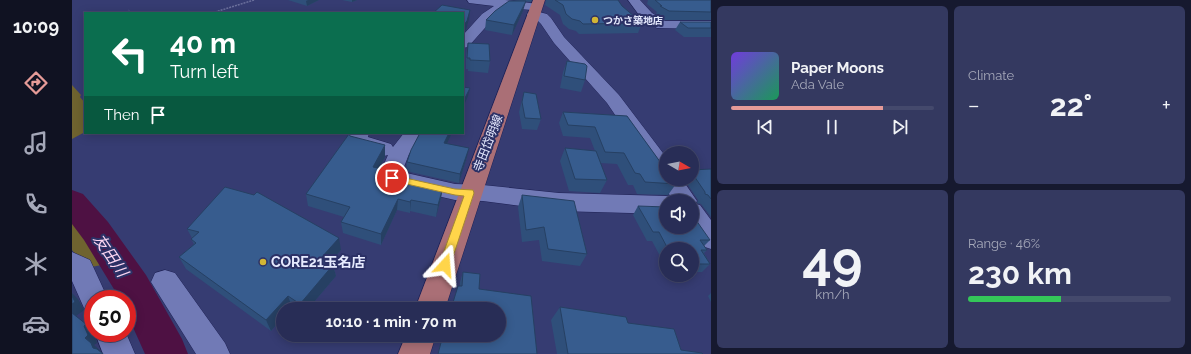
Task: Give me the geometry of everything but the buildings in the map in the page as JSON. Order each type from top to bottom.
[{"type":"main road","name":"寺田岱明線","points":[[432,302],[536,7]]},
{"type":"main road","points":[[414,354],[418,342]]},
{"type":"street","points":[[473,0],[503,5],[536,7],[559,40],[613,99],[659,163]]},
{"type":"street","points":[[634,0],[647,16],[662,25],[711,25]]},
{"type":"street","points":[[464,43],[487,17],[503,5]]},
{"type":"street","points":[[359,134],[359,141],[399,153]]},
{"type":"street","points":[[413,134],[399,153],[391,174],[392,178],[455,192],[559,202],[659,205]]},
{"type":"street","points":[[699,222],[711,239]]},
{"type":"street","points":[[72,264],[80,268],[90,290]]},
{"type":"street","points":[[165,282],[214,354]]},
{"type":"street","points":[[114,342],[120,354]]},
{"type":"path","points":[[215,12],[254,0]]},
{"type":"shaded area","points":[[72,85],[81,95],[80,97],[84,102],[84,133],[72,139]]},
{"type":"shaded area","points":[[72,211],[112,263],[86,268],[72,250]]},
{"type":"waterway","name":"友田川","points":[[72,202],[96,231],[133,287],[167,354]]},
{"type":"place","name":"つかさ築地店","points":[[595,20]]},
{"type":"place","name":"CORE21玉名店","points":[[263,262]]},
{"type":"route","points":[[392,178],[455,192],[470,193],[445,265]]}]
